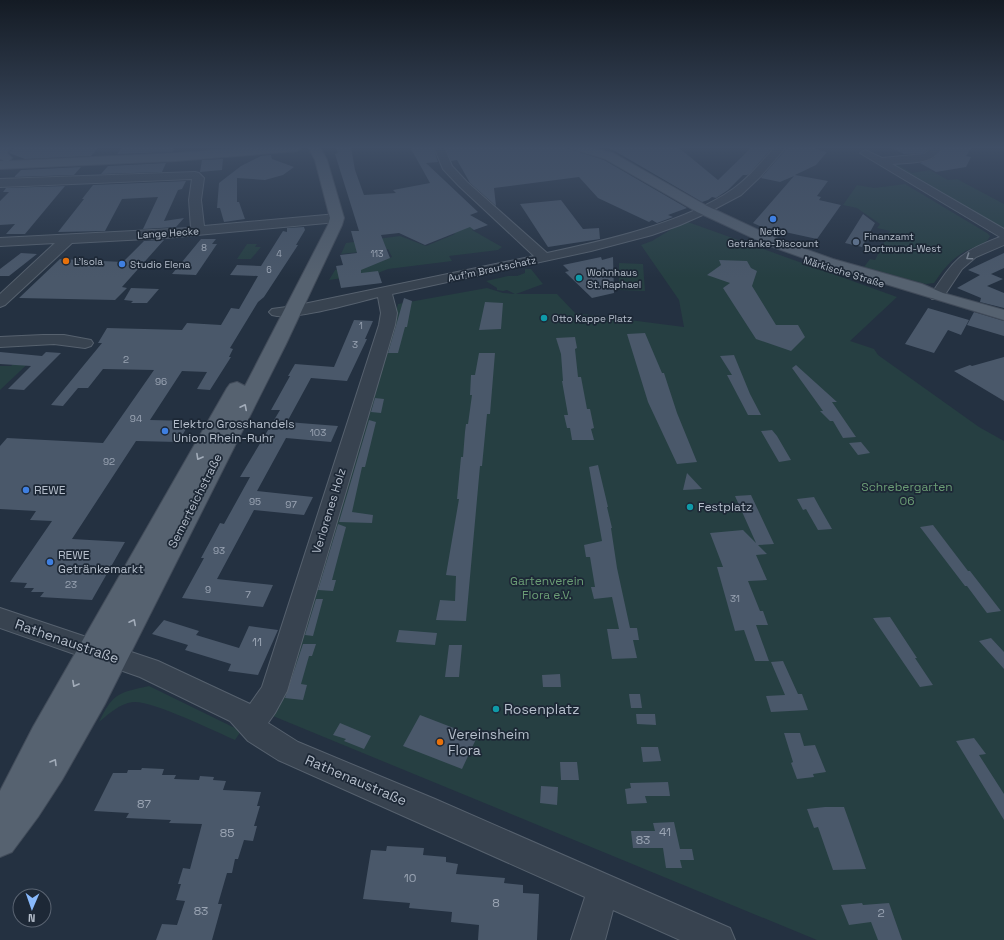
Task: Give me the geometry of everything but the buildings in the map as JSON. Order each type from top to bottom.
[{"type":"main road","points":[[316,191],[330,219]]},
{"type":"main road","points":[[326,191],[330,219]]},
{"type":"main road","name":"Märkische Straße","points":[[670,191],[702,209],[711,219],[789,255],[913,293],[937,296],[1004,315]]},
{"type":"main road","name":"Semerteichstraße","points":[[0,831],[16,792],[104,653],[268,333],[286,311],[332,231],[330,219]]},
{"type":"main road","name":"Semerteichstraße","points":[[0,840],[18,818],[47,774],[98,690],[104,653]]},
{"type":"street","points":[[196,191],[195,200],[198,231]]},
{"type":"street","points":[[471,191],[544,258]]},
{"type":"street","name":"Auf'm Brautschatz","points":[[286,311],[544,258],[642,235],[729,197],[738,191]]},
{"type":"street","points":[[930,191],[1004,234]]},
{"type":"street","name":"Lange Hecke","points":[[0,242],[68,240],[198,231],[330,219]]},
{"type":"street","points":[[0,302],[68,240]]},
{"type":"street","points":[[937,296],[957,266],[971,254],[1004,240]]},
{"type":"street","name":"Verlorenes Holz","points":[[251,724],[266,705],[274,690],[388,325],[389,313],[384,291]]},
{"type":"street","points":[[0,342],[62,340],[85,344]]},
{"type":"street","name":"Rathenaustraße","points":[[0,618],[146,668],[240,712],[258,732],[288,752],[718,940]]},
{"type":"street","points":[[588,940],[603,889]]},
{"type":"green space","points":[[853,191],[916,191],[990,236],[982,244],[967,250],[955,258],[934,283],[926,284],[864,267],[870,259],[875,260],[890,231],[877,228],[880,224],[857,208],[843,205]]},
{"type":"green space","points":[[936,191],[979,191],[1004,204],[1004,230]]},
{"type":"green space","points":[[458,220],[474,229],[472,230],[502,247],[498,250],[449,256],[452,261],[388,269],[378,273],[329,280],[335,270],[392,257],[388,249],[341,254],[346,243],[400,236],[426,246],[455,234],[441,226]]},
{"type":"green space","name":"Gartenverein Flora e.V.","points":[[685,221],[897,297],[850,341],[874,349],[878,355],[979,427],[1004,441],[1004,940],[817,940],[273,716],[398,304],[487,288],[503,293],[515,294],[507,290],[497,290],[497,288],[486,281],[508,276],[517,276],[525,273],[525,269],[531,269],[543,284],[516,294],[557,294],[575,313],[684,327],[679,300],[641,245],[652,241]]},
{"type":"green space","points":[[247,244],[257,244],[255,247],[261,247],[251,259],[237,259]]},
{"type":"green space","points":[[619,263],[643,264],[645,291],[619,290]]},
{"type":"green space","points":[[23,355],[35,357],[0,390],[0,366],[11,366]]},
{"type":"green space","points":[[149,686],[241,731],[235,740],[199,723],[168,711],[154,706],[133,702],[119,707],[99,722],[108,705],[118,696],[130,690]]},
{"type":"place","name":"Netto Getränke-Discount","points":[[773,219]]},
{"type":"place","name":"Finanzamt Dortmund-West","points":[[856,242]]},
{"type":"place","name":"L'Isola","points":[[66,261]]},
{"type":"place","name":"Studio Elena","points":[[122,264]]},
{"type":"place","name":"Wohnhaus St. Raphael","points":[[579,278]]},
{"type":"place","name":"Otto Kappe Platz","points":[[544,318]]},
{"type":"place","name":"Elektro Grosshandels Union Rhein-Ruhr","points":[[165,431]]},
{"type":"place","name":"REWE","points":[[26,490]]},
{"type":"place","name":"Festplatz","points":[[690,507]]},
{"type":"place","name":"REWE Getränkemarkt","points":[[50,562]]},
{"type":"place","name":"Rosenplatz","points":[[496,709]]},
{"type":"place","name":"Vereinsheim Flora","points":[[440,742]]},
{"type":"park label","name":"Schrebergarten 06","points":[[907,494]]}]
